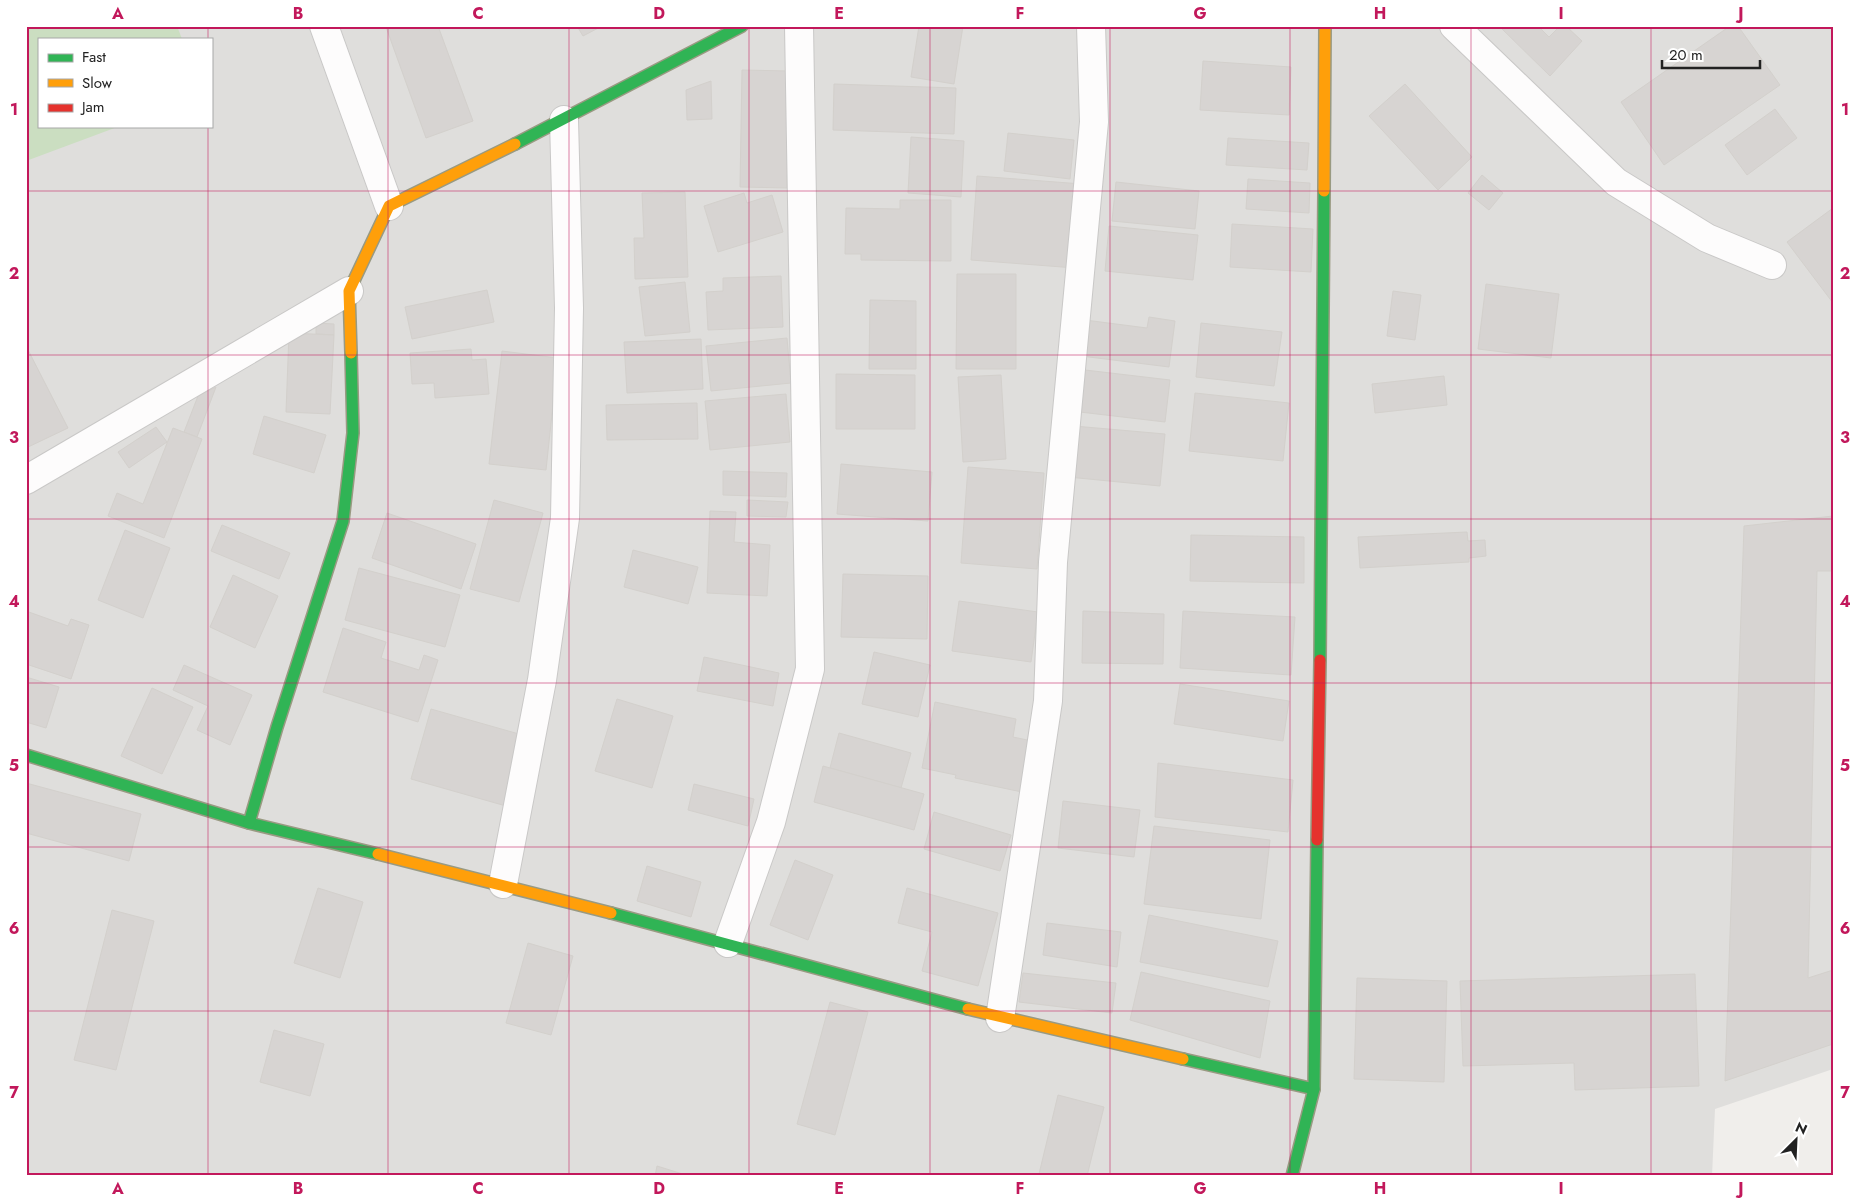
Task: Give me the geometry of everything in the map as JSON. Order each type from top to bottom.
[{"type":"street","points":[[324,26],[389,206]]},
{"type":"street","points":[[249,823],[277,727],[343,521],[352,433],[349,292],[389,206],[564,120],[742,26]]},
{"type":"street","points":[[728,943],[771,822],[810,668],[801,254],[799,26]]},
{"type":"street","points":[[1000,1018],[1048,701],[1053,562],[1094,122],[1091,26]]},
{"type":"street","points":[[1292,1176],[1314,1089],[1322,538],[1325,26]]},
{"type":"street","points":[[1454,26],[1616,182],[1707,238],[1772,265]]},
{"type":"street","points":[[503,884],[542,680],[565,518],[568,308],[564,120]]},
{"type":"street","points":[[26,480],[349,292]]},
{"type":"street","points":[[26,755],[249,823],[503,884],[728,943],[1000,1018],[1314,1089]]},
{"type":"shaded area","points":[[26,26],[1833,26],[1833,1069],[1715,1109],[1712,1176],[26,1176]]},
{"type":"green space","points":[[26,26],[177,26],[182,38],[38,38],[38,128],[115,128],[26,161]]},
{"type":"building","points":[[438,26],[473,121],[426,138],[386,27]]},
{"type":"building","points":[[577,26],[602,26],[583,36]]},
{"type":"building","points":[[919,26],[963,26],[954,84],[911,77]]},
{"type":"building","points":[[1499,26],[1538,26],[1549,37],[1560,26],[1566,26],[1582,41],[1550,76]]},
{"type":"building","points":[[1730,26],[1738,26],[1780,85],[1664,165],[1621,102]]},
{"type":"building","points":[[1203,61],[1291,67],[1289,115],[1200,110]]},
{"type":"building","points":[[742,70],[789,71],[787,188],[740,187]]},
{"type":"building","points":[[711,81],[712,119],[687,120],[686,90]]},
{"type":"building","points":[[834,84],[956,88],[954,134],[833,130]]},
{"type":"building","points":[[1405,84],[1472,157],[1438,190],[1369,116]]},
{"type":"building","points":[[1775,109],[1797,138],[1747,175],[1725,145]]},
{"type":"building","points":[[1008,133],[1074,140],[1070,179],[1004,171]]},
{"type":"building","points":[[911,137],[964,141],[961,197],[908,193]]},
{"type":"building","points":[[1228,138],[1309,143],[1307,170],[1226,165]]},
{"type":"building","points":[[1482,175],[1503,193],[1489,210],[1468,193]]},
{"type":"building","points":[[977,176],[1082,184],[1075,268],[971,260]]},
{"type":"building","points":[[1248,179],[1310,183],[1309,213],[1246,209]]},
{"type":"building","points":[[1116,182],[1199,191],[1195,229],[1112,221]]},
{"type":"building","points":[[685,192],[688,277],[635,279],[634,238],[644,238],[642,193]]},
{"type":"building","points":[[744,193],[747,203],[772,195],[783,232],[718,252],[704,206]]},
{"type":"building","points":[[900,200],[951,200],[951,261],[861,260],[861,254],[845,254],[846,208],[900,209]]},
{"type":"building","points":[[1833,208],[1833,303],[1787,242]]},
{"type":"building","points":[[1232,224],[1313,229],[1311,272],[1230,267]]},
{"type":"building","points":[[1109,226],[1198,235],[1193,280],[1105,271]]},
{"type":"building","points":[[957,274],[1016,274],[1016,369],[956,369]]},
{"type":"building","points":[[781,276],[783,327],[708,330],[706,292],[723,291],[723,278]]},
{"type":"building","points":[[685,282],[690,332],[645,336],[639,287]]},
{"type":"building","points":[[1486,284],[1559,294],[1551,358],[1478,349]]},
{"type":"building","points":[[487,290],[494,322],[412,339],[405,307]]},
{"type":"building","points":[[1393,291],[1421,295],[1415,340],[1387,336]]},
{"type":"building","points":[[870,300],[916,301],[916,369],[869,369]]},
{"type":"building","points":[[1149,317],[1175,321],[1169,367],[1081,356],[1085,320],[1147,328]]},
{"type":"building","points":[[316,323],[334,324],[334,335],[316,334]]},
{"type":"building","points":[[1201,323],[1282,332],[1274,386],[1196,377]]},
{"type":"building","points":[[289,333],[334,335],[330,414],[286,412]]},
{"type":"building","points":[[787,338],[791,383],[711,391],[706,346]]},
{"type":"building","points":[[701,339],[703,389],[627,393],[624,342]]},
{"type":"building","points":[[26,346],[68,428],[26,448]]},
{"type":"building","points":[[471,349],[472,360],[486,359],[489,394],[435,398],[434,383],[412,384],[410,353]]},
{"type":"building","points":[[502,351],[558,358],[546,470],[489,464]]},
{"type":"building","points":[[1085,370],[1170,380],[1165,422],[1080,412]]},
{"type":"building","points":[[836,374],[915,375],[915,429],[836,429]]},
{"type":"building","points":[[1001,375],[1006,459],[963,462],[958,377]]},
{"type":"building","points":[[1444,376],[1447,405],[1375,413],[1372,384]]},
{"type":"building","points":[[216,387],[197,437],[184,432],[198,396]]},
{"type":"building","points":[[1195,393],[1289,403],[1283,461],[1189,451]]},
{"type":"building","points":[[786,394],[790,442],[710,450],[705,401]]},
{"type":"building","points":[[697,403],[698,439],[607,440],[606,405]]},
{"type":"building","points":[[264,416],[326,435],[314,473],[253,454]]},
{"type":"building","points":[[1074,426],[1165,434],[1160,486],[1068,477]]},
{"type":"building","points":[[156,427],[167,442],[129,468],[118,452]]},
{"type":"building","points":[[173,428],[202,439],[164,538],[108,516],[117,493],[143,504]]},
{"type":"building","points":[[841,464],[932,472],[928,521],[837,514]]},
{"type":"building","points":[[968,467],[1044,473],[1037,569],[961,563]]},
{"type":"building","points":[[723,471],[787,473],[786,497],[723,495]]},
{"type":"building","points":[[494,500],[543,513],[519,602],[470,589]]},
{"type":"building","points":[[747,500],[788,502],[786,517],[747,516]]},
{"type":"building","points":[[710,511],[736,512],[734,542],[770,545],[767,596],[707,593]]},
{"type":"building","points":[[387,513],[476,544],[461,589],[372,558]]},
{"type":"building","points":[[1833,516],[1833,571],[1817,571],[1808,978],[1833,970],[1833,1044],[1725,1081],[1744,526]]},
{"type":"building","points":[[222,525],[290,553],[279,579],[211,551]]},
{"type":"building","points":[[125,530],[170,548],[143,618],[98,600]]},
{"type":"building","points":[[1467,532],[1468,541],[1485,540],[1486,556],[1469,558],[1469,562],[1360,568],[1358,537]]},
{"type":"building","points":[[1191,535],[1304,537],[1304,583],[1190,581]]},
{"type":"building","points":[[633,550],[698,567],[688,604],[624,587]]},
{"type":"building","points":[[359,568],[460,595],[445,647],[345,620]]},
{"type":"building","points":[[843,574],[928,576],[927,639],[841,637]]},
{"type":"building","points":[[233,575],[278,596],[255,648],[210,627]]},
{"type":"building","points":[[959,601],[1038,612],[1031,662],[952,651]]},
{"type":"building","points":[[26,611],[68,626],[71,619],[89,625],[71,679],[26,664]]},
{"type":"building","points":[[1083,611],[1164,614],[1163,664],[1082,663]]},
{"type":"building","points":[[1183,611],[1295,617],[1291,675],[1180,668]]},
{"type":"building","points":[[343,628],[386,642],[381,658],[419,670],[424,655],[438,660],[418,722],[323,692]]},
{"type":"building","points":[[874,652],[930,665],[918,717],[862,704]]},
{"type":"building","points":[[704,657],[779,673],[773,706],[697,691]]},
{"type":"building","points":[[184,665],[252,695],[230,745],[197,730],[208,706],[173,690]]},
{"type":"building","points":[[26,677],[59,687],[46,728],[26,722]]},
{"type":"building","points":[[1180,684],[1289,701],[1283,741],[1174,724]]},
{"type":"building","points":[[152,688],[193,707],[162,774],[121,756]]},
{"type":"building","points":[[617,699],[673,716],[652,788],[595,771]]},
{"type":"building","points":[[935,702],[1016,719],[1013,737],[1032,741],[1022,792],[955,778],[956,775],[922,768]]},
{"type":"building","points":[[431,709],[526,736],[506,806],[411,779]]},
{"type":"building","points":[[839,733],[911,753],[901,788],[830,768]]},
{"type":"building","points":[[1158,763],[1293,780],[1288,832],[1155,817]]},
{"type":"building","points":[[823,766],[924,794],[914,830],[814,802]]},
{"type":"building","points":[[26,783],[141,814],[129,861],[26,833]]},
{"type":"building","points":[[694,784],[754,799],[748,826],[688,810]]},
{"type":"building","points":[[1063,801],[1140,810],[1134,857],[1058,848]]},
{"type":"building","points":[[934,812],[1011,835],[1000,871],[924,849]]},
{"type":"building","points":[[1154,826],[1270,840],[1261,919],[1144,904]]},
{"type":"building","points":[[795,860],[833,875],[808,940],[770,925]]},
{"type":"building","points":[[647,866],[701,882],[691,917],[637,901]]},
{"type":"building","points":[[318,888],[363,902],[340,978],[294,963]]},
{"type":"building","points":[[907,888],[998,913],[978,986],[922,971],[932,932],[898,923]]},
{"type":"building","points":[[112,910],[154,921],[116,1070],[74,1060]]},
{"type":"building","points":[[1149,915],[1278,941],[1268,987],[1140,962]]},
{"type":"building","points":[[1047,923],[1121,932],[1117,967],[1043,955]]},
{"type":"building","points":[[528,943],[573,956],[551,1035],[506,1023]]},
{"type":"building","points":[[1141,972],[1270,1001],[1260,1058],[1130,1020]]},
{"type":"building","points":[[1023,973],[1116,983],[1112,1013],[1019,1002]]},
{"type":"building","points":[[1695,974],[1699,1086],[1575,1090],[1574,1063],[1463,1066],[1460,981]]},
{"type":"building","points":[[1357,978],[1447,981],[1444,1082],[1354,1079]]},
{"type":"building","points":[[830,1002],[868,1012],[835,1135],[797,1124]]},
{"type":"building","points":[[274,1030],[324,1044],[310,1096],[260,1082]]},
{"type":"building","points":[[1058,1095],[1104,1107],[1087,1176],[1039,1174]]},
{"type":"building","points":[[657,1166],[689,1176],[655,1176]]},
{"type":"traffic: fast","points":[[515,144],[742,26]]},
{"type":"traffic: fast","points":[[1320,660],[1324,191]]},
{"type":"traffic: fast","points":[[249,823],[277,727],[343,521],[353,433],[351,353]]},
{"type":"traffic: fast","points":[[26,755],[249,823],[378,854]]},
{"type":"traffic: fast","points":[[1292,1176],[1314,1089],[1317,840]]},
{"type":"traffic: fast","points":[[611,913],[968,1009]]},
{"type":"traffic: fast","points":[[1183,1059],[1314,1089]]},
{"type":"traffic: slow","points":[[1324,191],[1325,26]]},
{"type":"traffic: slow","points":[[351,353],[349,291],[389,206],[515,144]]},
{"type":"traffic: slow","points":[[378,854],[611,913]]},
{"type":"traffic: slow","points":[[968,1009],[1183,1059]]},
{"type":"traffic: jam","points":[[1317,840],[1320,660]]}]
